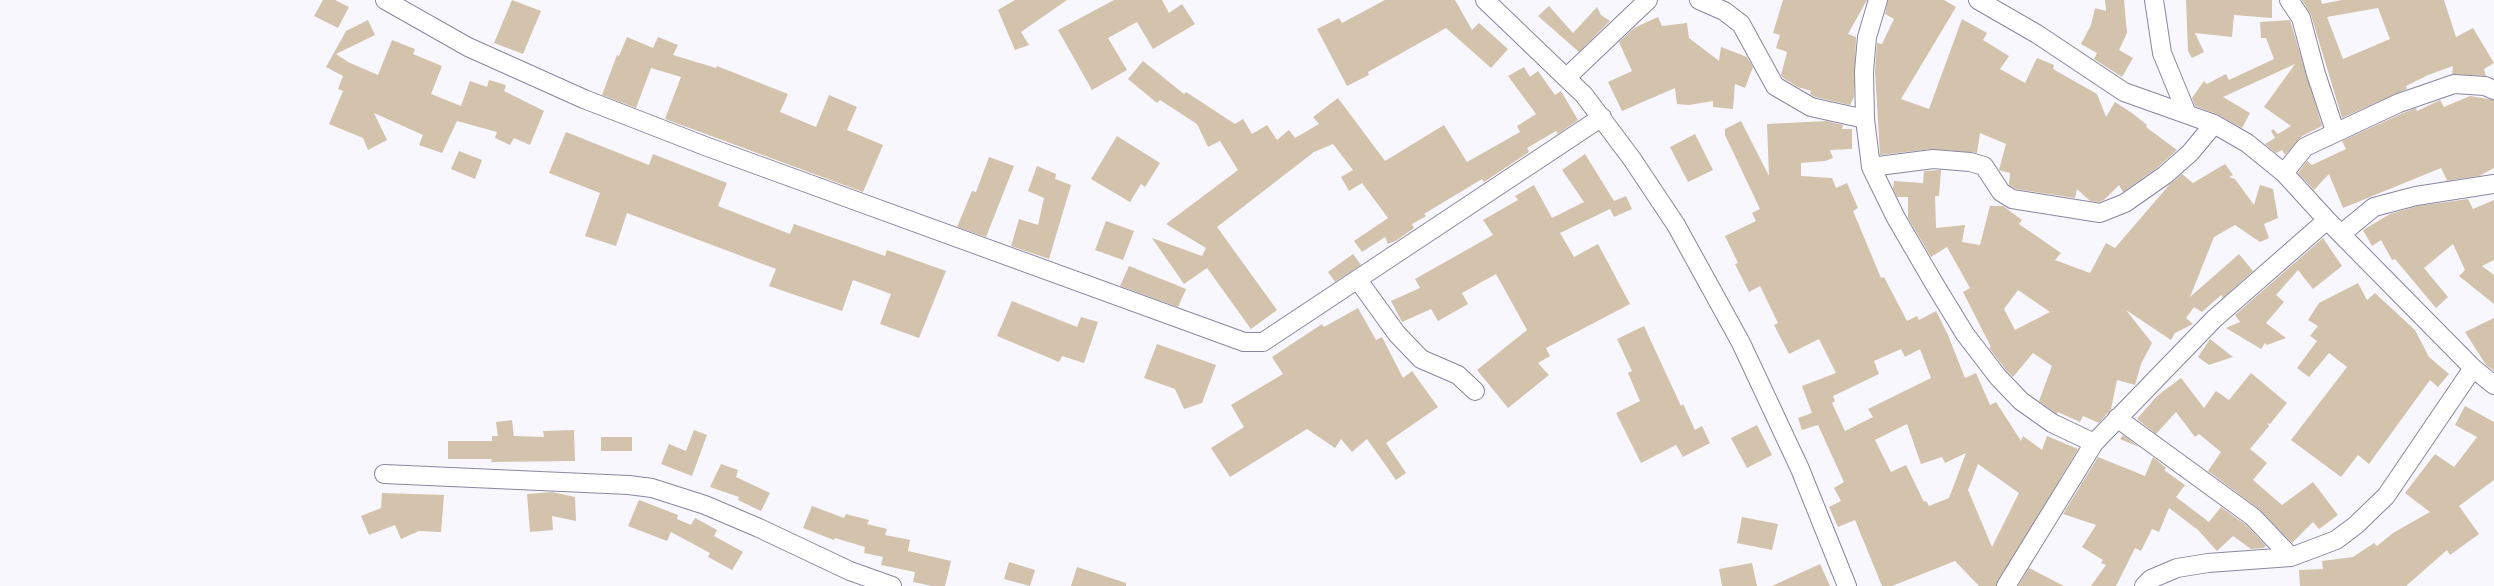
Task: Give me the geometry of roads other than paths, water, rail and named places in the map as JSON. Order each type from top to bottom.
[{"type":"street","points":[[385,0],[468,47],[584,99],[705,146],[1244,342],[1263,342],[1602,117]]},
{"type":"street","points":[[1484,0],[1567,77],[1602,117],[1676,225],[1720,302],[1800,469],[1847,586]]},
{"type":"street","points":[[1567,77],[1648,0]]},
{"type":"street","points":[[1699,0],[1724,11],[1741,24],[1775,86],[1811,107],[1865,119]]},
{"type":"street","points":[[1878,0],[1867,37],[1864,71],[1865,119],[1871,167],[1896,218],[1935,285],[1965,334],[1998,377],[2021,401],[2052,423],[2094,443]]},
{"type":"street","points":[[1978,0],[2037,34],[2124,92],[2214,124],[2247,143],[2284,173],[2327,220],[2473,368],[2494,385]]},
{"type":"street","points":[[2154,0],[2162,53],[2187,114]]},
{"type":"street","points":[[2288,0],[2301,18],[2316,74],[2335,131]]},
{"type":"street","points":[[2284,173],[2305,147],[2335,131],[2399,103],[2454,84],[2485,86],[2494,90]]},
{"type":"street","points":[[1871,167],[1933,158],[1970,162],[1984,166],[2001,192],[2012,199],[2100,213],[2125,203],[2165,175],[2190,153],[2214,124]]},
{"type":"street","points":[[2341,234],[2374,207],[2416,196],[2494,184]]},
{"type":"street","points":[[2006,586],[2094,443],[2214,319],[2327,220]]},
{"type":"street","points":[[1358,280],[1397,334],[1421,359],[1458,375],[1475,391]]},
{"type":"street","points":[[2144,586],[2151,579],[2177,568],[2208,563],[2291,557],[2336,540],[2356,525],[2386,496],[2473,368]]},
{"type":"street","points":[[2117,418],[2253,517],[2291,557]]},
{"type":"street","points":[[384,474],[629,485],[652,488],[705,505],[759,528],[850,571],[892,586]]}]
